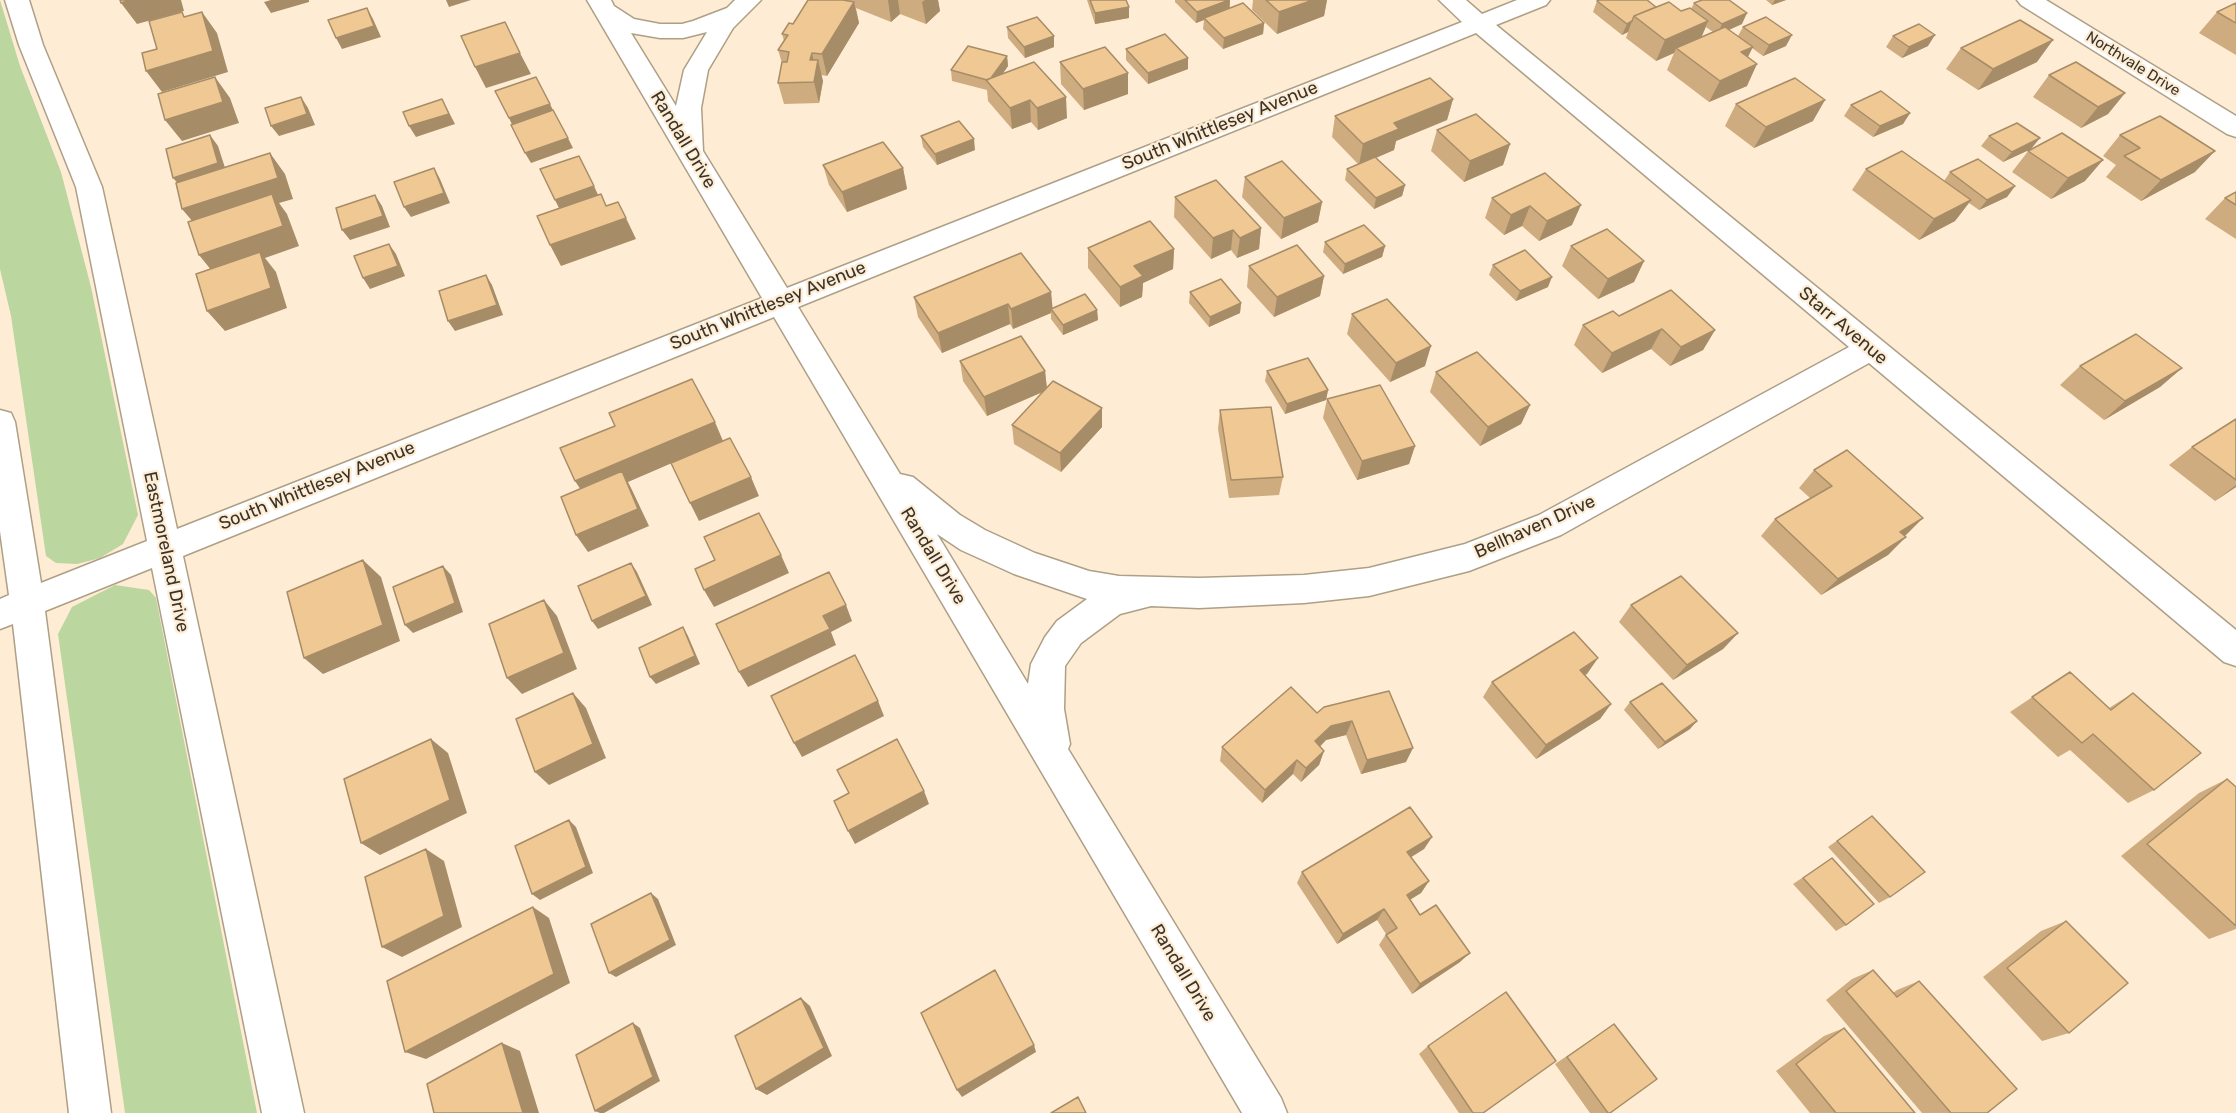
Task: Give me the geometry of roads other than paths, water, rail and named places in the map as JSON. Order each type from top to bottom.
[{"type":"street","name":"Eastmoreland Drive","points":[[17,0],[32,45],[89,187],[283,1113]]},
{"type":"street","name":"Starr Avenue","points":[[1451,0],[2236,651]]},
{"type":"street","name":"South Whittlesey Avenue","points":[[13,608],[1538,0]]},
{"type":"street","name":"Northvale Drive","points":[[2029,0],[2236,128]]},
{"type":"street","points":[[602,6],[627,25],[642,29],[683,31],[723,19],[746,3]]},
{"type":"street","points":[[692,154],[688,108],[696,70],[724,24],[746,3]]},
{"type":"street","name":"Randall Drive","points":[[602,6],[1266,1113]]},
{"type":"street","name":"Bellhaven Drive","points":[[876,462],[923,505],[949,525],[998,553],[1058,577],[1119,590],[1166,592],[1239,592],[1336,586],[1404,575],[1469,557],[1526,536],[1572,514],[1870,349]]},
{"type":"street","points":[[0,422],[13,608],[90,1113]]},
{"type":"street","name":"Bellhaven Drive","points":[[1056,762],[1046,709],[1046,693],[1048,664],[1057,648],[1069,632],[1100,608],[1136,595],[1166,592]]}]
